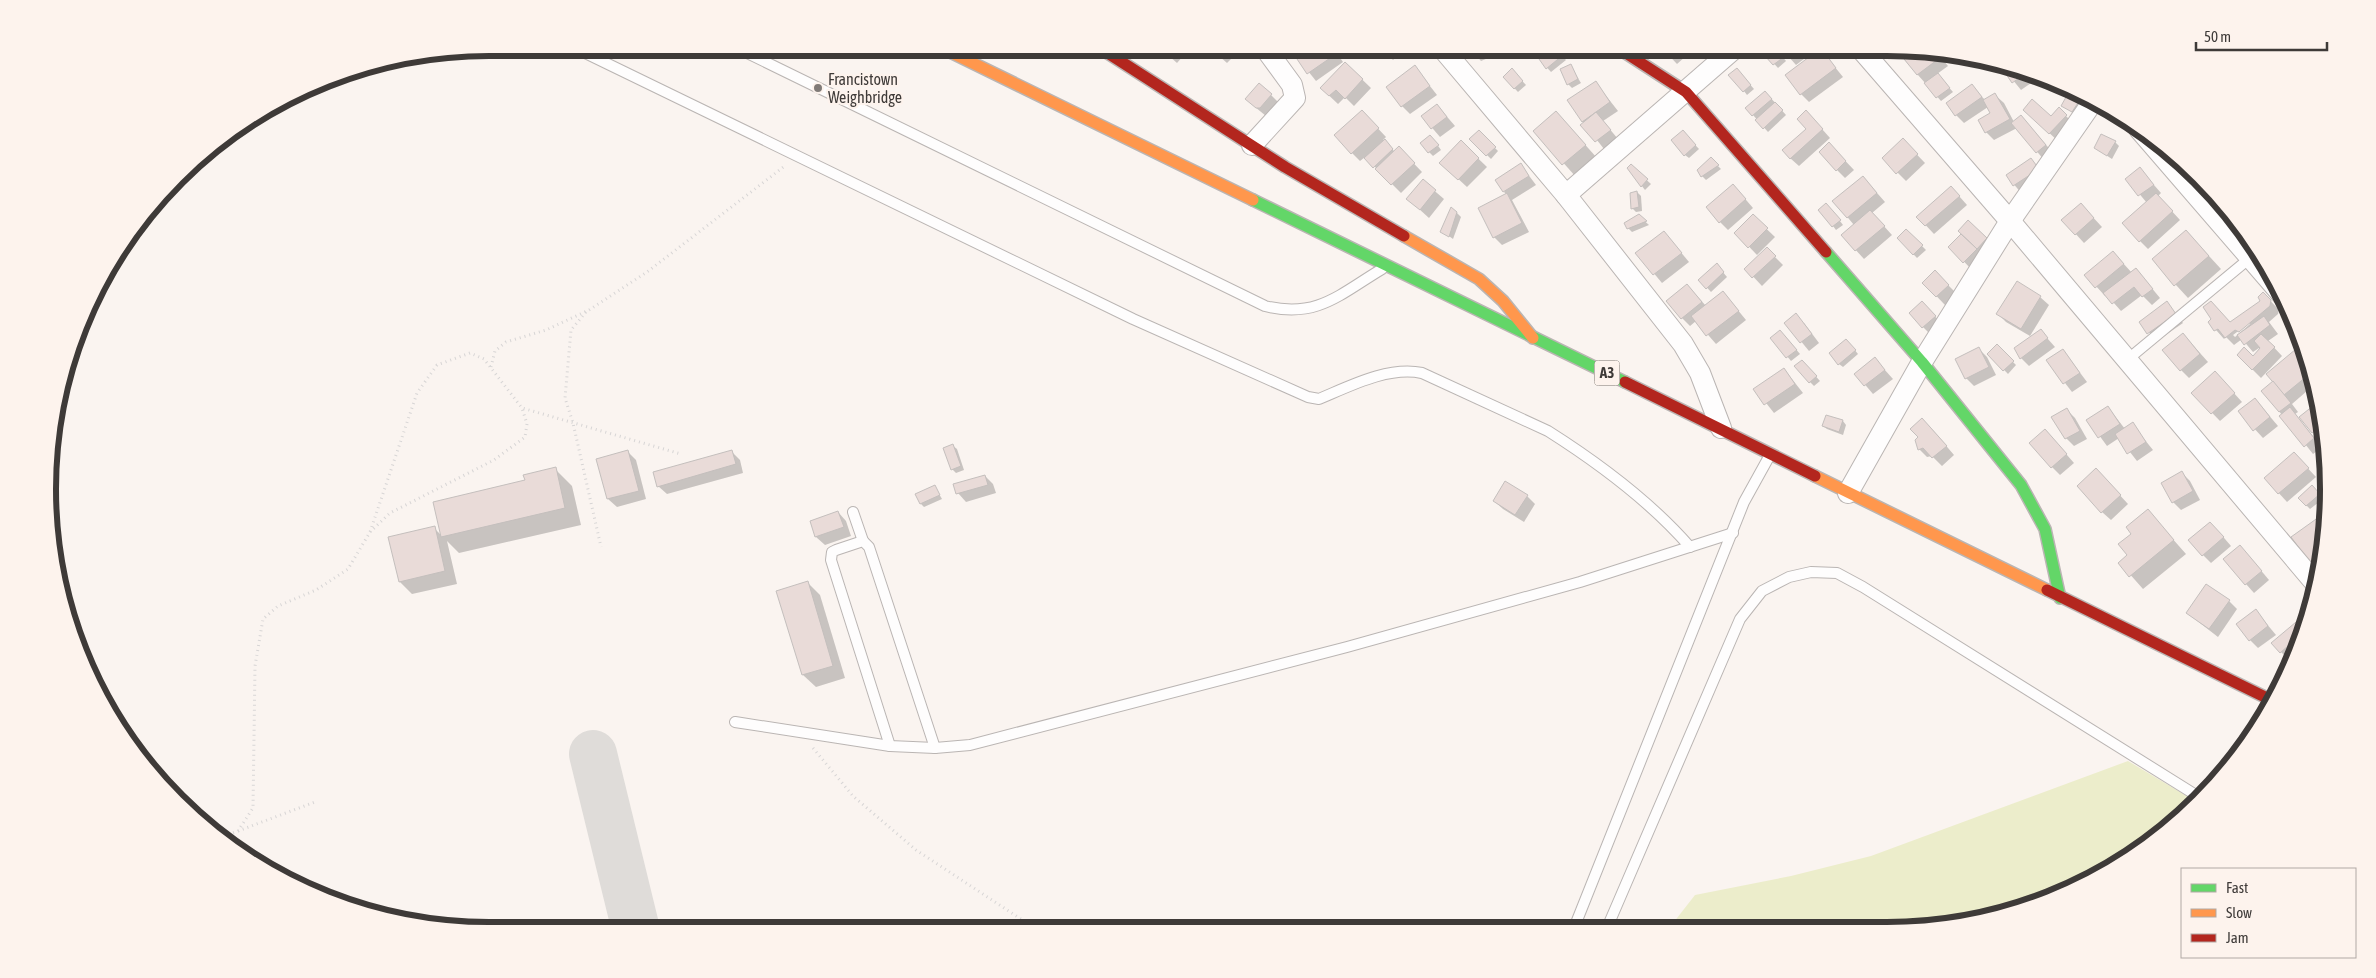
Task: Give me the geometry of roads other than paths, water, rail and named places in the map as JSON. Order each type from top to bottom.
[{"type":"main road","name":"A3","points":[[958,56],[1533,338],[1721,428],[2060,598],[2266,698]]},
{"type":"main road","points":[[1113,56],[1336,197],[1479,279],[1503,301],[1533,338]]},
{"type":"main road","points":[[1630,56],[1686,92],[1922,362],[2021,485],[2045,529],[2060,598]]},
{"type":"street","points":[[1252,145],[1295,98],[1292,85],[1272,56]]},
{"type":"street","points":[[1449,56],[1566,195],[1683,344],[1700,373],[1721,428]]},
{"type":"street","points":[[1566,195],[1726,56]]},
{"type":"street","points":[[1867,56],[2010,221],[2310,577]]},
{"type":"street","points":[[1848,493],[1922,362],[2010,221],[2089,107]]},
{"type":"street","points":[[2167,160],[2244,246]]},
{"type":"lane","points":[[592,56],[799,155],[1133,319],[1308,397],[1318,399],[1393,372],[1408,370],[1422,373],[1548,431],[1567,443],[1648,503],[1690,547]]},
{"type":"lane","points":[[753,56],[1265,306],[1286,311],[1307,310],[1324,304],[1387,266]]},
{"type":"lane","points":[[2127,360],[2252,256]]},
{"type":"lane","points":[[1576,922],[1744,502],[1771,453]]},
{"type":"lane","points":[[853,512],[863,541],[869,547],[935,748]]},
{"type":"lane","points":[[735,722],[890,746],[935,748],[985,741],[1347,647],[1580,582],[1733,533]]},
{"type":"lane","points":[[863,541],[832,552],[831,560],[890,746]]},
{"type":"lane","points":[[1610,922],[1740,620],[1762,591],[1789,577],[1811,572],[1837,573],[1864,587],[2194,794]]},
{"type":"place","name":"Francistown Weighbridge","points":[[818,88]]}]
